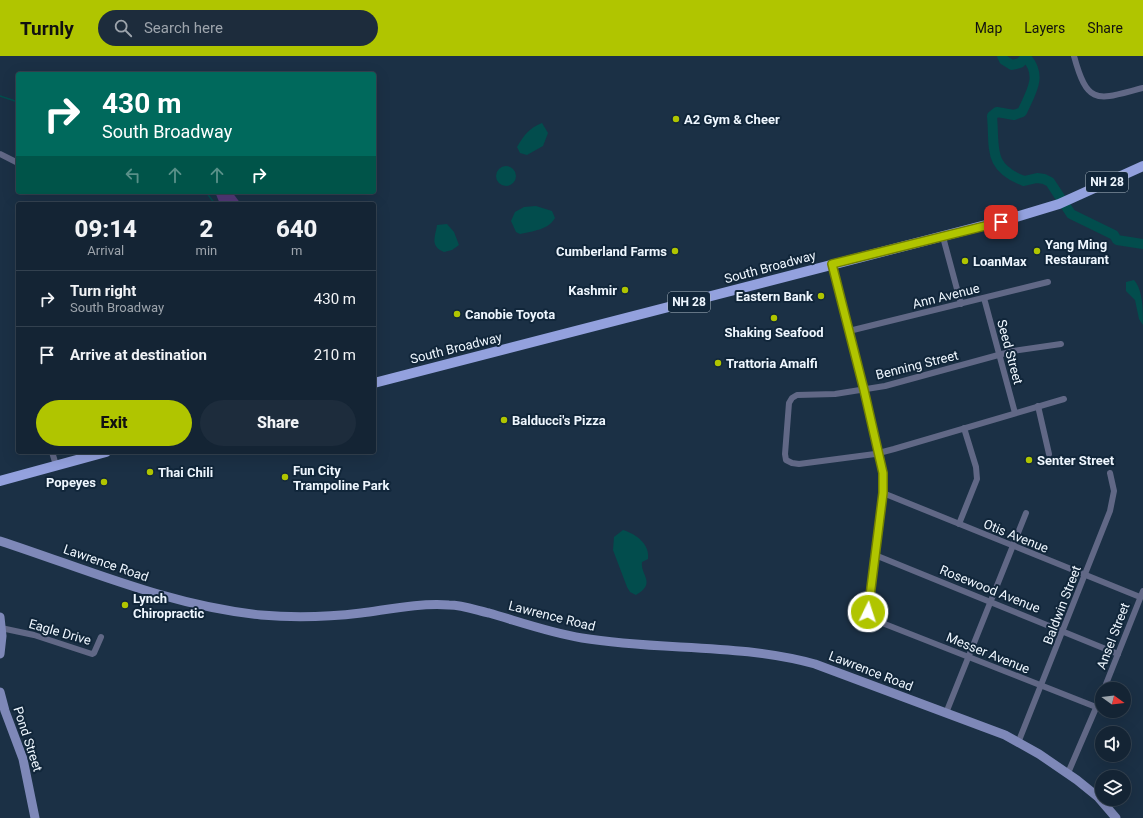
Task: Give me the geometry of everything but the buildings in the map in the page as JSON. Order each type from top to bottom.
[{"type":"main road","name":"South Broadway","points":[[376,382],[1013,218],[1059,204],[1143,166]]},
{"type":"main road","points":[[0,480],[98,454]]},
{"type":"street","points":[[1074,56],[1083,81],[1091,93],[1103,98],[1143,88]]},
{"type":"street","points":[[0,154],[16,162]]},
{"type":"street","points":[[943,236],[961,304]]},
{"type":"street","points":[[832,264],[864,390],[883,473],[883,493],[875,555]]},
{"type":"street","name":"Ann Avenue","points":[[849,331],[1048,282]]},
{"type":"street","name":"Seed Street","points":[[984,298],[1015,413]]},
{"type":"street","name":"Benning Street","points":[[879,452],[799,464],[786,460],[784,448],[788,410],[792,398],[797,395],[835,394],[885,386],[1032,347],[1061,344]]},
{"type":"street","points":[[879,452],[1064,399]]},
{"type":"street","points":[[1038,406],[1049,454]]},
{"type":"street","points":[[959,524],[977,479],[976,467],[964,428]]},
{"type":"street","points":[[53,454],[56,465]]},
{"type":"street","name":"Baldwin Street","points":[[1018,743],[1064,630],[1113,501],[1114,491],[1110,473]]},
{"type":"street","name":"Otis Avenue","points":[[883,493],[1085,576],[1142,594]]},
{"type":"street","points":[[946,713],[1026,513]]},
{"type":"street","name":"Lawrence Road","points":[[0,541],[124,585],[186,602],[261,615],[300,617],[350,614],[426,604],[451,605],[580,638],[619,643],[739,650],[796,659],[992,730],[1018,743],[1068,773],[1098,796],[1116,818]]},
{"type":"street","name":"Rosewood Avenue","points":[[875,555],[990,602],[1064,630],[1118,654]]},
{"type":"street","name":"Messer Avenue","points":[[875,555],[868,603],[868,612],[872,619],[1095,707]]},
{"type":"street","name":"Ansel Street","points":[[1107,682],[1142,594]]},
{"type":"street","points":[[0,617],[2,628],[0,654]]},
{"type":"street","name":"Eagle Drive","points":[[2,628],[34,635],[92,654],[94,653],[101,637]]},
{"type":"street","name":"Pond Street","points":[[0,692],[5,711],[25,765],[35,818]]},
{"type":"street","points":[[1068,773],[1095,709]]},
{"type":"shaded area","points":[[542,123],[548,133],[543,146],[527,155],[520,153],[517,147],[527,132]]},
{"type":"shaded area","points":[[506,166],[513,169],[516,176],[513,183],[506,186],[499,183],[496,176],[499,169]]},
{"type":"shaded area","points":[[216,194],[234,194],[240,202],[219,202]]},
{"type":"shaded area","points":[[536,206],[552,211],[555,218],[544,228],[520,234],[516,232],[511,221],[515,212],[524,207]]},
{"type":"shaded area","points":[[447,224],[454,232],[459,245],[452,250],[444,252],[437,247],[434,241],[437,225]]},
{"type":"shaded area","points":[[1134,280],[1141,295],[1143,325],[1139,319],[1135,300],[1126,291],[1126,282]]},
{"type":"shaded area","points":[[623,530],[633,534],[641,540],[647,549],[648,554],[648,559],[642,562],[647,583],[646,587],[636,595],[630,592],[627,587],[613,550],[614,537]]},
{"type":"waterway","points":[[1002,56],[1004,60],[1012,65],[1020,63],[1026,57],[1031,64],[1035,77],[1032,91],[1022,112],[1014,115],[997,112],[992,116],[995,155],[998,163],[1012,176],[1024,181],[1037,178],[1050,182],[1071,214],[1114,235],[1117,240],[1143,244]]},
{"type":"waterway","points":[[0,96],[16,101]]},
{"type":"waterway","points":[[208,194],[214,202]]},
{"type":"place","name":"A2 Gym & Cheer","points":[[676,119]]},
{"type":"place","name":"Cumberland Farms","points":[[675,251]]},
{"type":"place","name":"Yang Ming Restaurant","points":[[1037,251]]},
{"type":"place","name":"LoanMax","points":[[965,261]]},
{"type":"place","name":"Kashmir","points":[[625,290]]},
{"type":"place","name":"Eastern Bank","points":[[821,296]]},
{"type":"place","name":"Canobie Toyota","points":[[457,314]]},
{"type":"place","name":"Shaking Seafood","points":[[774,318]]},
{"type":"place","name":"Trattoria Amalfi","points":[[718,363]]},
{"type":"place","name":"Balducci's Pizza","points":[[504,420]]},
{"type":"place","name":"Senter Street","points":[[1029,460]]},
{"type":"place","name":"Thai Chili","points":[[150,472]]},
{"type":"place","name":"Fun City Trampoline Park","points":[[285,477]]},
{"type":"place","name":"Popeyes","points":[[104,482]]},
{"type":"place","name":"Lynch Chiropractic","points":[[125,605]]},
{"type":"route","points":[[868,612],[884,485],[883,473],[864,390],[832,264],[1001,222]]}]
